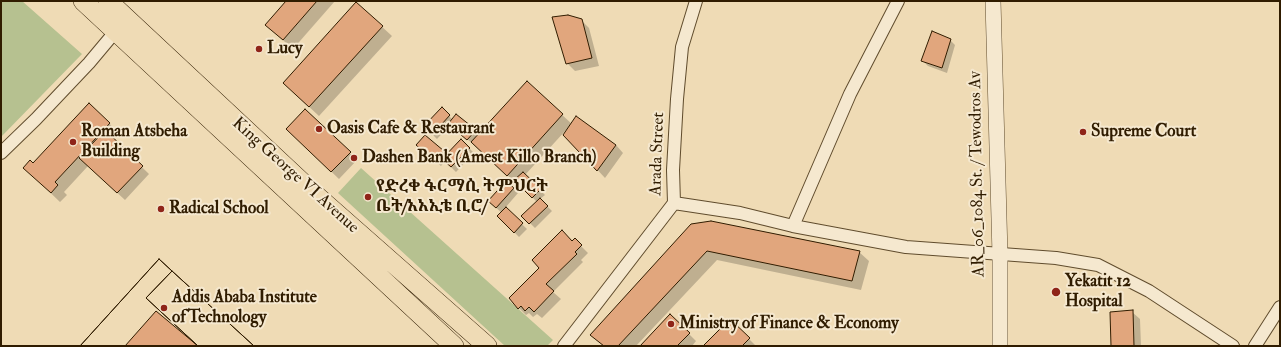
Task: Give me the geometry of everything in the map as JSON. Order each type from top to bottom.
[{"type":"main road","name":"King George VI Avenue","points":[[83,1],[120,24],[487,346]]},
{"type":"main road","name":"King George VI Avenue","points":[[108,1],[120,24],[454,346]]},
{"type":"street","name":"Arada Street","points":[[564,346],[674,203],[673,170],[682,47],[696,1]]},
{"type":"street","points":[[793,226],[850,94],[898,1]]},
{"type":"street","name":"AR_06_1084 St. / Tewodros Av","points":[[993,1],[1000,255],[1000,346]]},
{"type":"street","points":[[1,153],[36,119],[89,63],[120,24]]},
{"type":"street","points":[[674,203],[740,213],[793,226],[906,247],[1056,258],[1098,265],[1149,291],[1233,346]]},
{"type":"street","points":[[1255,346],[1280,307]]},
{"type":"green space","points":[[1,1],[22,1],[82,54],[1,137]]},
{"type":"green space","points":[[361,168],[553,340],[547,346],[505,346],[338,193]]},
{"type":"building","points":[[286,1],[317,1],[283,40],[265,25]]},
{"type":"building","points":[[356,2],[383,26],[309,107],[283,83]]},
{"type":"building","points":[[568,15],[582,19],[592,58],[566,64],[552,17]]},
{"type":"building","points":[[932,31],[951,39],[942,68],[921,61]]},
{"type":"building","points":[[527,81],[563,114],[507,176],[471,142]]},
{"type":"building","name":"Roman Atsbeha Building","points":[[89,103],[110,123],[55,182],[58,185],[51,193],[23,168],[30,160],[33,163]]},
{"type":"building","points":[[442,107],[450,115],[432,135],[423,127]]},
{"type":"building","points":[[305,109],[351,152],[331,172],[286,129]]},
{"type":"building","points":[[456,114],[476,130],[467,140],[448,124]]},
{"type":"building","points":[[576,116],[616,145],[597,171],[563,135]]},
{"type":"building","points":[[105,130],[143,166],[117,193],[79,158]]},
{"type":"building","points":[[425,135],[444,151],[435,162],[416,145]]},
{"type":"building","points":[[461,139],[470,148],[451,167],[442,159]]},
{"type":"building","points":[[523,172],[541,189],[532,198],[514,180]]},
{"type":"building","points":[[506,181],[514,188],[496,208],[488,201]]},
{"type":"building","points":[[540,198],[548,206],[529,224],[521,216]]},
{"type":"building","points":[[506,207],[523,223],[514,233],[497,216]]},
{"type":"building","points":[[711,221],[860,251],[852,281],[707,251],[618,346],[604,346],[590,335],[691,224]]},
{"type":"building","points":[[562,230],[572,241],[575,238],[582,245],[575,252],[577,254],[546,284],[554,291],[534,312],[529,307],[525,311],[521,306],[518,309],[509,298],[539,268],[532,260]]},
{"type":"building","points":[[159,259],[172,271],[146,298],[198,346],[156,311],[125,346],[80,346]]},
{"type":"building","name":"Addis Ababa Institute ofTechnology","points":[[159,259],[172,271],[254,346],[80,346]]},
{"type":"building","points":[[172,271],[254,346],[198,346],[146,298]]},
{"type":"building","points":[[1133,310],[1134,346],[1111,346],[1110,312]]},
{"type":"building","name":"Ministry of Finance & Economy","points":[[670,314],[690,333],[677,346],[640,346]]},
{"type":"building","points":[[730,319],[750,338],[742,346],[703,346]]},
{"type":"place","name":"Lucy","points":[[259,49]]},
{"type":"place","name":"Oasis Cafe & Restaurant","points":[[319,129]]},
{"type":"place","name":"Supreme Court","points":[[1083,132]]},
{"type":"place","name":"Roman Atsbeha Building","points":[[73,142]]},
{"type":"place","name":"Dashen Bank (Amest Killo Branch)","points":[[354,158]]},
{"type":"place","name":"የድረቀ ፋርማሲ ትምህርት ቤት/አአኢቴ ቢሮ/","points":[[368,197]]},
{"type":"place","name":"Radical School","points":[[161,209]]},
{"type":"place","name":"Yekatit 12 Hospital","points":[[1056,292]]},
{"type":"place","name":"Addis Ababa Institute ofTechnology","points":[[164,308]]},
{"type":"place","name":"Ministry of Finance & Economy","points":[[671,324]]}]
